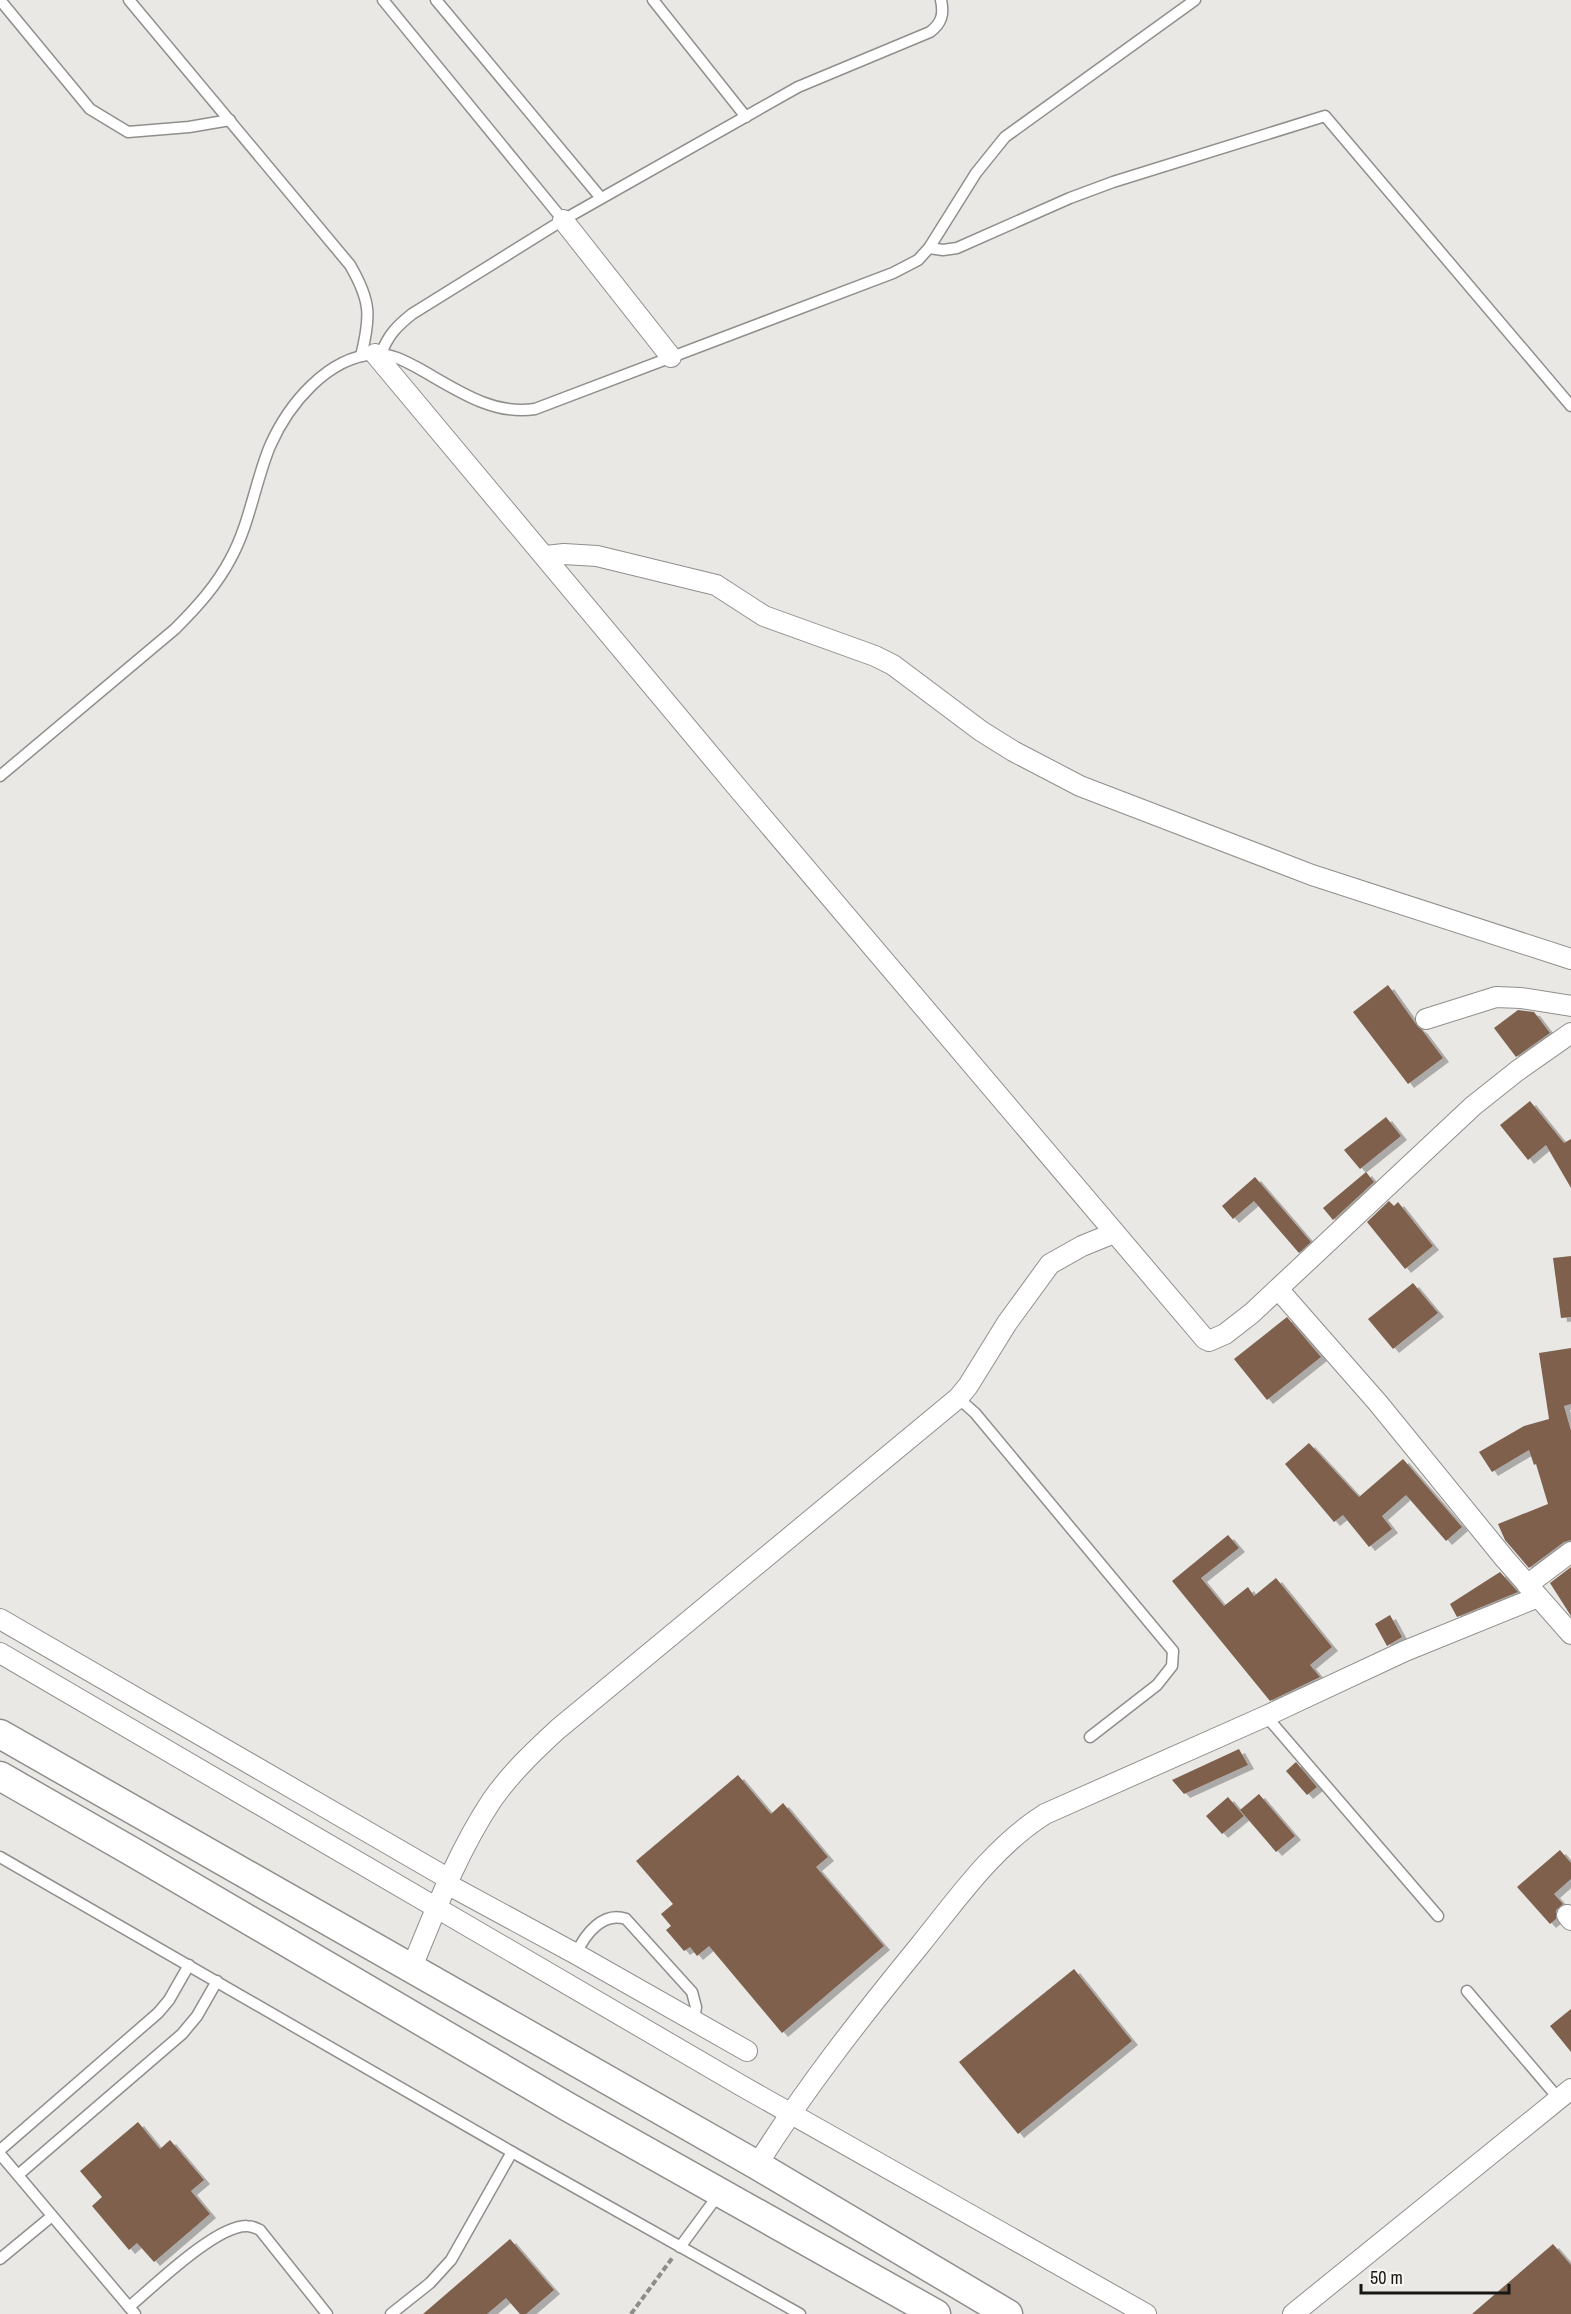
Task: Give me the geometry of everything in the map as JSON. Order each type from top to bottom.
[{"type":"street","points":[[563,220],[671,357]]},
{"type":"street","points":[[372,355],[546,556],[736,786],[1205,1340],[1209,1341],[1225,1334],[1278,1289],[1473,1106],[1571,1033]]},
{"type":"street","points":[[546,556],[564,554],[597,556],[716,585],[764,616],[875,656],[893,665],[981,731],[1013,751],[1080,786],[1312,875],[1571,959]]},
{"type":"street","points":[[1426,1019],[1496,997],[1521,998],[1571,1006]]},
{"type":"street","points":[[412,1967],[448,1881],[492,1800],[524,1761],[558,1729],[958,1398],[1029,1290],[1050,1264],[1082,1246],[1114,1233]]},
{"type":"street","points":[[1278,1289],[1378,1403],[1532,1591],[1571,1634]]},
{"type":"street","points":[[757,2165],[790,2113],[891,1981],[1007,1841],[1045,1814],[1266,1716],[1338,1680],[1532,1591],[1571,1552]]},
{"type":"street","points":[[0,1619],[448,1881],[747,2051]]},
{"type":"street","points":[[0,1653],[790,2113],[1146,2314]]},
{"type":"street","points":[[0,1734],[757,2165],[1008,2314]]},
{"type":"street","points":[[0,1776],[568,2107],[936,2314]]},
{"type":"street","points":[[1293,2314],[1567,2100]]},
{"type":"lane","points":[[0,0],[90,109],[128,132],[189,127],[230,120]]},
{"type":"lane","points":[[129,0],[350,265],[367,301],[372,355]]},
{"type":"lane","points":[[383,0],[563,220]]},
{"type":"lane","points":[[436,0],[601,198]]},
{"type":"lane","points":[[653,0],[746,117]]},
{"type":"lane","points":[[0,776],[175,629],[200,604],[220,578],[232,556],[278,431],[313,386],[334,368],[372,355],[397,326],[412,314],[601,198],[798,87],[930,32],[940,23],[943,13],[941,0]]},
{"type":"lane","points":[[372,355],[407,362],[471,397],[507,410],[535,409],[893,273],[918,260],[929,248],[976,173],[1005,137],[1195,0]]},
{"type":"lane","points":[[929,248],[943,250],[971,243],[1028,216],[1113,182],[1325,116],[1571,406]]},
{"type":"lane","points":[[958,1398],[979,1419],[1173,1651],[1172,1665],[1156,1685],[1090,1737]]},
{"type":"lane","points":[[1266,1716],[1438,1916]]},
{"type":"lane","points":[[0,1857],[512,2152],[800,2314]]},
{"type":"lane","points":[[576,1954],[581,1943],[596,1926],[608,1918],[617,1916],[626,1919],[692,1992],[696,2007],[694,2020]]},
{"type":"lane","points":[[189,1965],[169,2000],[158,2013],[0,2152],[132,2311],[206,2244],[220,2234],[248,2225],[260,2230],[327,2314]]},
{"type":"lane","points":[[18,2175],[182,2034],[197,2016],[217,1981]]},
{"type":"lane","points":[[1467,1991],[1567,2100]]},
{"type":"lane","points":[[391,2314],[430,2283],[450,2260],[512,2152]]},
{"type":"lane","points":[[680,2247],[720,2193]]},
{"type":"lane","points":[[0,2259],[52,2216]]},
{"type":"path","points":[[631,2314],[680,2247]]},
{"type":"building","points":[[1388,985],[1443,1058],[1408,1084],[1353,1012]]},
{"type":"building","points":[[1518,1010],[1534,1012],[1550,1033],[1516,1057],[1494,1028]]},
{"type":"building","points":[[1530,1101],[1564,1143],[1571,1139],[1571,1188],[1546,1145],[1528,1160],[1500,1125]]},
{"type":"building","points":[[1386,1117],[1401,1136],[1360,1169],[1344,1150]]},
{"type":"building","points":[[1366,1172],[1374,1182],[1333,1220],[1323,1208]]},
{"type":"building","points":[[1255,1177],[1311,1242],[1299,1253],[1254,1201],[1233,1219],[1222,1206]]},
{"type":"building","points":[[1389,1201],[1394,1206],[1398,1202],[1433,1246],[1405,1269],[1367,1222]]},
{"type":"building","points":[[1571,1256],[1571,1317],[1561,1318],[1553,1258]]},
{"type":"building","points":[[1413,1283],[1438,1313],[1393,1349],[1368,1319]]},
{"type":"building","points":[[1287,1317],[1321,1357],[1267,1400],[1234,1359]]},
{"type":"building","points":[[1571,1348],[1571,1404],[1564,1406],[1571,1431],[1571,1540],[1564,1542],[1529,1568],[1505,1540],[1498,1524],[1548,1504],[1536,1464],[1534,1465],[1529,1450],[1492,1472],[1479,1452],[1524,1426],[1549,1419],[1539,1353]]},
{"type":"building","points":[[1309,1443],[1359,1497],[1403,1459],[1462,1527],[1446,1541],[1406,1495],[1382,1516],[1392,1529],[1369,1547],[1343,1515],[1334,1522],[1285,1464]]},
{"type":"building","points":[[1228,1535],[1239,1548],[1201,1578],[1224,1606],[1248,1587],[1254,1596],[1276,1578],[1332,1647],[1310,1665],[1320,1677],[1270,1701],[1172,1581]]},
{"type":"building","points":[[1571,1567],[1571,1616],[1550,1583]]},
{"type":"building","points":[[1500,1572],[1518,1592],[1457,1617],[1450,1604]]},
{"type":"building","points":[[1390,1615],[1402,1637],[1387,1646],[1375,1624]]},
{"type":"building","points":[[1239,1749],[1248,1765],[1184,1794],[1172,1780]]},
{"type":"building","points":[[1296,1762],[1317,1787],[1307,1795],[1286,1771]]},
{"type":"building","points":[[738,1775],[771,1814],[783,1803],[828,1857],[816,1867],[884,1946],[782,2033],[709,1946],[697,1956],[690,1947],[684,1951],[666,1930],[671,1926],[661,1914],[673,1904],[636,1861]]},
{"type":"building","points":[[1259,1794],[1295,1836],[1276,1852],[1240,1810]]},
{"type":"building","points":[[1228,1797],[1244,1816],[1222,1834],[1206,1816]]},
{"type":"building","points":[[1560,1850],[1571,1863],[1571,1879],[1554,1894],[1563,1904],[1556,1910],[1556,1919],[1550,1924],[1517,1887]]},
{"type":"building","points":[[1074,1969],[1132,2041],[1018,2134],[959,2062]]},
{"type":"building","points":[[1571,2009],[1571,2052],[1550,2026]]},
{"type":"building","points":[[138,2122],[160,2149],[170,2140],[204,2180],[191,2191],[210,2214],[154,2262],[137,2243],[129,2250],[92,2206],[102,2197],[80,2171]]},
{"type":"building","points":[[510,2239],[554,2290],[526,2314],[520,2314],[506,2298],[487,2314],[423,2314]]},
{"type":"building","points":[[1553,2244],[1571,2265],[1571,2314],[1472,2314]]}]
